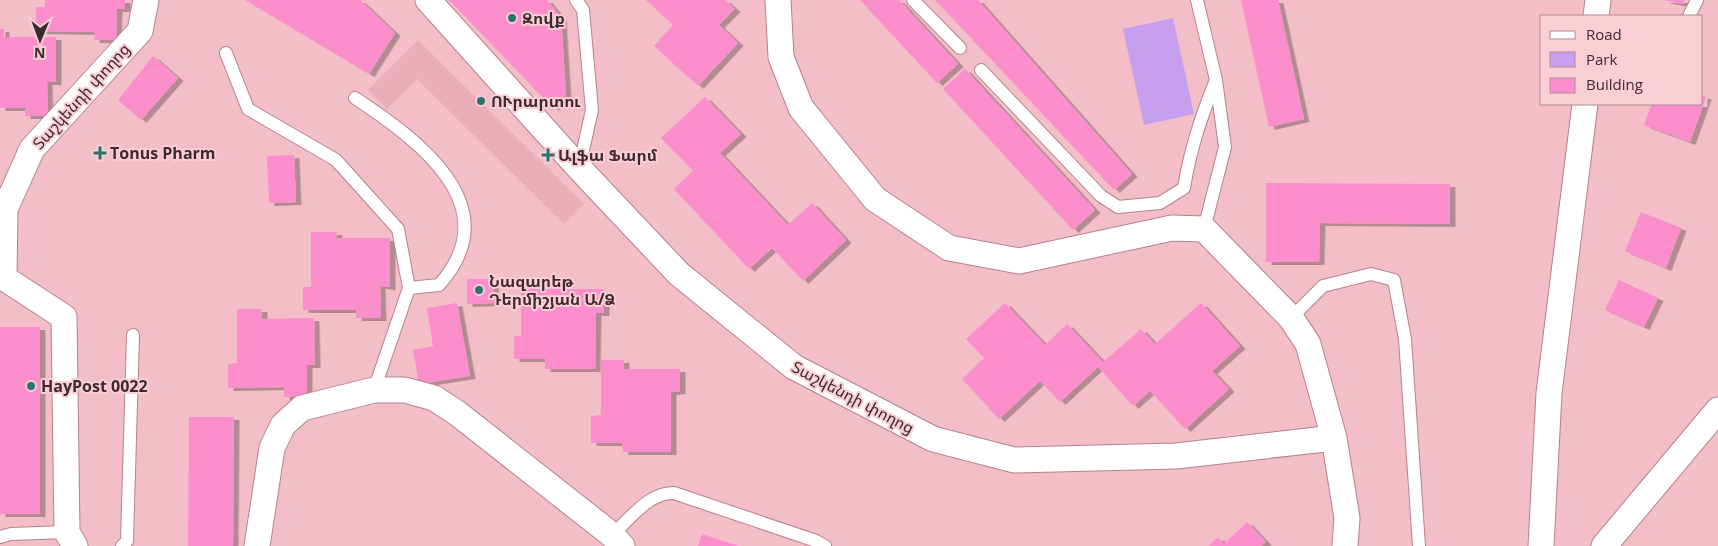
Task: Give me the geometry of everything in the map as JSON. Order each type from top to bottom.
[{"type":"street","name":"Տաշկենդի փողոց","points":[[71,539],[64,317],[4,278],[5,209],[32,149],[140,31],[146,0]]},
{"type":"street","name":"Տաշկենդի փողոց","points":[[428,0],[579,168],[679,274],[794,367],[933,439],[1014,460],[1176,456],[1334,438]]},
{"type":"street","points":[[778,0],[781,57],[801,108],[875,199],[949,248],[1019,261],[1172,228],[1204,229],[1291,318],[1308,344],[1334,438],[1347,518],[1345,546]]},
{"type":"street","points":[[1596,15],[1598,0]]},
{"type":"street","points":[[1541,546],[1549,393],[1585,105]]},
{"type":"street","points":[[257,546],[272,448],[282,425],[302,408],[374,390],[405,390],[434,398],[457,413],[617,541]]},
{"type":"street","points":[[1604,546],[1718,410]]},
{"type":"lane","points":[[576,0],[584,10],[592,110],[579,168]]},
{"type":"lane","points":[[913,0],[960,48]]},
{"type":"lane","points":[[1197,0],[1216,80],[1226,147],[1204,229]]},
{"type":"lane","points":[[1690,15],[1697,0]]},
{"type":"lane","points":[[226,54],[248,109],[336,160],[398,229],[409,288],[374,390]]},
{"type":"lane","points":[[981,70],[1101,196],[1118,207],[1160,203],[1184,188],[1189,158],[1199,121],[1216,80]]},
{"type":"lane","points":[[355,98],[394,124],[429,156],[458,193],[464,217],[463,243],[453,270],[439,285],[409,288]]},
{"type":"lane","points":[[1291,318],[1323,286],[1372,274],[1394,280],[1406,339],[1419,546]]},
{"type":"lane","points":[[122,546],[126,540],[134,336]]},
{"type":"lane","points":[[617,541],[653,497],[663,493],[674,493],[816,541],[825,546]]},
{"type":"lane","points":[[0,537],[11,534],[71,539]]},
{"type":"shaded area","points":[[418,40],[584,204],[564,224],[417,79],[387,109],[368,90]]},
{"type":"green space","points":[[1173,18],[1194,114],[1144,125],[1123,29]]},
{"type":"building","points":[[45,0],[125,0],[125,9],[117,9],[116,40],[94,40],[95,32],[36,31],[36,7],[45,7]]},
{"type":"building","points":[[245,0],[360,0],[395,33],[369,74]]},
{"type":"building","points":[[449,0],[547,0],[561,17],[566,96],[553,108]]},
{"type":"building","points":[[646,0],[725,0],[735,9],[719,25],[738,43],[698,86],[654,46],[673,25]]},
{"type":"building","points":[[860,0],[899,0],[958,64],[937,83]]},
{"type":"building","points":[[935,0],[978,0],[1132,174],[1114,190]]},
{"type":"building","points":[[1241,0],[1278,0],[1304,119],[1269,127]]},
{"type":"building","points":[[1663,0],[1684,0],[1683,4]]},
{"type":"building","points":[[0,29],[4,29],[4,37],[56,37],[56,82],[47,82],[48,116],[25,116],[25,108],[0,108]]},
{"type":"building","points":[[153,56],[178,78],[141,120],[118,100]]},
{"type":"building","points":[[965,69],[1095,210],[1073,230],[943,89]]},
{"type":"building","points":[[1703,96],[1706,97],[1690,142],[1644,125],[1652,105],[1703,105]]},
{"type":"building","points":[[705,97],[741,134],[720,153],[788,225],[812,203],[846,240],[803,281],[772,248],[749,269],[674,189],[693,171],[661,138]]},
{"type":"building","points":[[294,155],[296,202],[269,203],[267,156]]},
{"type":"building","points":[[1266,183],[1450,184],[1450,224],[1320,223],[1319,262],[1266,262]]},
{"type":"building","points":[[1641,212],[1681,228],[1666,268],[1625,251]]},
{"type":"building","points":[[311,232],[337,232],[336,238],[390,238],[390,287],[380,286],[381,318],[356,318],[356,310],[303,310],[303,287],[311,287]]},
{"type":"building","points":[[521,278],[546,278],[546,289],[604,289],[604,313],[596,313],[595,369],[545,369],[545,359],[514,359],[514,336],[521,336]]},
{"type":"building","points":[[467,279],[493,279],[494,303],[467,304]]},
{"type":"building","points":[[1619,280],[1658,298],[1644,327],[1605,310]]},
{"type":"building","points":[[457,303],[470,376],[419,384],[413,350],[433,346],[427,308]]},
{"type":"building","points":[[1005,303],[1045,345],[1067,324],[1103,362],[1141,329],[1155,344],[1201,303],[1240,346],[1212,371],[1229,389],[1185,429],[1150,391],[1133,406],[1098,367],[1060,402],[1040,381],[999,419],[962,379],[984,358],[966,339]]},
{"type":"building","points":[[237,309],[262,309],[262,319],[314,318],[315,365],[307,365],[307,396],[284,397],[284,387],[228,388],[228,364],[237,363]]},
{"type":"building","points":[[0,327],[40,327],[40,514],[0,514]]},
{"type":"building","points":[[601,360],[624,360],[624,369],[680,369],[680,391],[671,392],[671,452],[623,452],[622,443],[591,443],[591,416],[601,415]]},
{"type":"building","points":[[189,417],[234,417],[233,546],[188,546]]},
{"type":"building","points":[[1247,522],[1266,542],[1261,546],[1209,546],[1218,537],[1224,544]]},
{"type":"building","points":[[702,534],[739,546],[698,546]]},
{"type":"place","name":"Զովք","points":[[512,18]]},
{"type":"place","name":"ՈՒրարտու","points":[[481,101]]},
{"type":"place","name":"Tonus Pharm","points":[[100,153]]},
{"type":"place","name":"Ալֆա Ֆարմ","points":[[548,155]]},
{"type":"place","name":"Նազարեթ Դերմիշյան Ա/Ձ","points":[[479,290]]},
{"type":"place","name":"HayPost 0022","points":[[31,386]]}]
